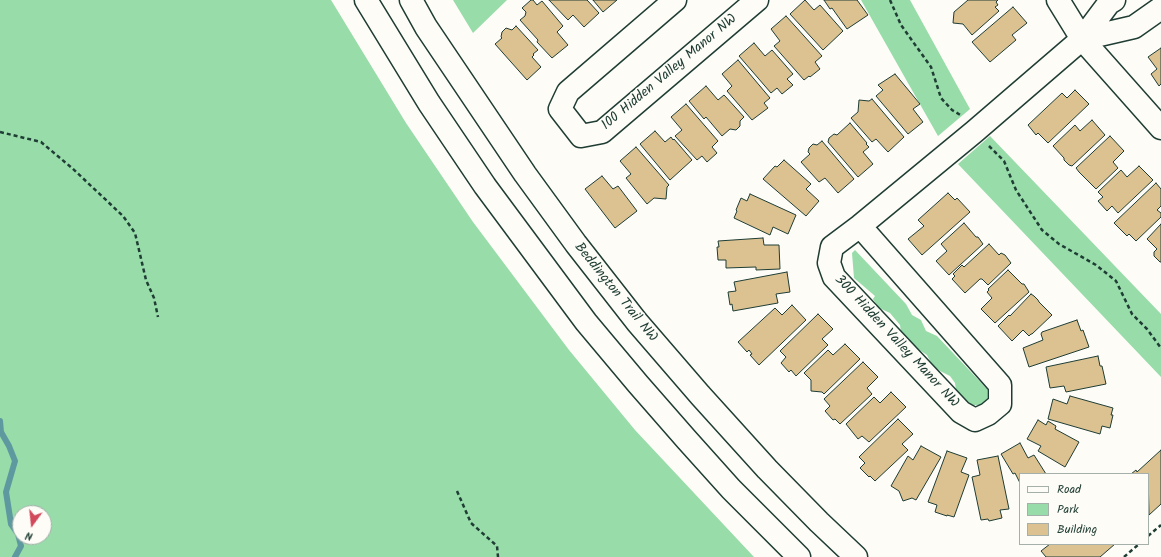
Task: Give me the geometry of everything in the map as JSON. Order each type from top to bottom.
[{"type":"street","points":[[366,0],[429,103],[481,180],[586,322],[638,384],[731,489],[799,557]]},
{"type":"street","name":"Beddington Trail NW","points":[[411,0],[426,27],[525,174],[636,322],[767,469],[856,557]]},
{"type":"street","name":"100 Hidden Valley Manor NW","points":[[676,0],[568,92],[560,109],[581,136],[602,132],[757,0]]},
{"type":"street","points":[[1058,0],[1082,39],[1161,128]]},
{"type":"street","name":"300 Hidden Valley Manor NW","points":[[860,226],[1000,385],[1000,404],[988,414],[975,420],[960,412],[834,277],[828,263],[832,247],[860,226],[974,132],[1082,39],[1109,3],[1114,0]]},
{"type":"street","points":[[1082,39],[1134,27],[1161,8]]},
{"type":"path","points":[[890,0],[901,25],[931,67],[941,98],[952,110],[962,115],[974,132],[1004,162],[1016,190],[1042,230],[1059,244],[1096,265],[1116,281],[1132,314],[1161,348]]},
{"type":"path","points":[[0,132],[41,142],[72,168],[123,216],[135,233],[146,280],[154,298],[158,316]]},
{"type":"path","points":[[457,491],[471,523],[497,546],[498,557]]},
{"type":"path","points":[[1149,535],[1161,525]]},
{"type":"path","points":[[1124,557],[1138,545]]},
{"type":"green space","points":[[0,0],[331,0],[406,123],[473,222],[569,350],[635,430],[754,557],[0,557]]},
{"type":"green space","points":[[453,0],[507,0],[473,33]]},
{"type":"green space","points":[[861,0],[910,0],[970,109],[938,136]]},
{"type":"green space","points":[[990,136],[1161,314],[1161,377],[958,164]]},
{"type":"green space","points":[[855,250],[906,304],[912,315],[921,320],[926,331],[937,336],[987,389],[987,399],[980,405],[973,405],[956,390],[955,383],[950,376],[932,365],[927,355],[918,349],[901,332],[900,325],[890,313],[879,308],[873,299],[875,296],[854,278],[852,253]]},
{"type":"building","points":[[533,0],[537,5],[542,1],[563,26],[557,32],[568,45],[552,58],[520,20],[525,16],[526,12],[522,8]]},
{"type":"building","points":[[549,0],[587,0],[599,13],[584,27],[573,15],[568,20]]},
{"type":"building","points":[[593,0],[617,0],[603,12]]},
{"type":"building","points":[[805,0],[814,10],[820,5],[843,31],[823,50],[790,14]]},
{"type":"building","points":[[824,0],[857,0],[868,15],[847,29],[832,8],[830,9]]},
{"type":"building","points":[[968,0],[998,0],[996,2],[998,5],[995,7],[999,11],[972,35],[963,24],[953,23],[954,12]]},
{"type":"building","points":[[1013,7],[1027,23],[1012,35],[1016,40],[990,62],[972,42]]},
{"type":"building","points":[[786,16],[822,56],[815,62],[820,69],[804,80],[774,46],[780,41],[771,29]]},
{"type":"building","points":[[516,26],[538,50],[532,57],[541,67],[527,80],[495,44],[502,38],[502,32],[506,28],[512,30]]},
{"type":"building","points":[[754,43],[765,56],[772,50],[793,74],[787,79],[793,85],[782,94],[777,88],[771,93],[739,56]]},
{"type":"building","points":[[1161,48],[1161,84],[1159,86],[1151,74],[1157,69],[1148,57]]},
{"type":"building","points":[[738,60],[770,98],[764,103],[768,108],[752,120],[727,91],[732,86],[722,74]]},
{"type":"building","points":[[895,74],[920,104],[913,109],[923,122],[908,134],[876,96],[883,90],[878,85]]},
{"type":"building","points":[[706,86],[718,100],[724,95],[744,117],[740,121],[740,126],[736,130],[730,129],[722,136],[706,117],[704,119],[689,101]]},
{"type":"building","points":[[1075,90],[1089,104],[1048,143],[1038,133],[1036,135],[1028,125],[1062,93],[1067,98]]},
{"type":"building","points":[[872,99],[904,137],[888,152],[876,139],[872,142],[851,118],[858,112],[859,100],[869,101]]},
{"type":"building","points":[[686,104],[718,141],[712,147],[717,153],[707,162],[702,156],[697,160],[675,136],[682,130],[671,117]]},
{"type":"building","points":[[1092,120],[1105,135],[1072,166],[1069,165],[1053,146],[1075,125],[1080,131]]},
{"type":"building","points":[[850,123],[867,143],[866,144],[869,147],[863,152],[873,164],[858,177],[828,142],[829,138],[834,134],[837,135]]},
{"type":"building","points":[[655,131],[665,142],[671,137],[673,140],[674,139],[692,160],[670,180],[640,144]]},
{"type":"building","points":[[1110,136],[1124,151],[1113,162],[1118,168],[1096,189],[1076,168]]},
{"type":"building","points":[[822,141],[854,179],[838,193],[825,178],[819,182],[801,162],[810,154],[808,152],[809,148],[813,144],[817,145]]},
{"type":"building","points":[[636,147],[669,185],[667,187],[666,199],[654,198],[647,204],[626,178],[631,174],[620,161]]},
{"type":"building","points":[[784,160],[811,184],[806,189],[819,201],[806,216],[763,179],[775,166],[777,167]]},
{"type":"building","points":[[1139,166],[1153,180],[1118,213],[1112,206],[1107,211],[1098,201],[1103,197],[1098,192],[1121,170],[1127,177]]},
{"type":"building","points":[[602,176],[613,189],[618,186],[637,211],[615,228],[585,189]]},
{"type":"building","points":[[1156,183],[1161,189],[1161,206],[1157,210],[1161,213],[1161,217],[1136,241],[1129,234],[1127,236],[1114,223]]},
{"type":"building","points":[[948,193],[955,200],[957,198],[970,212],[922,255],[908,239],[924,226],[918,220]]},
{"type":"building","points":[[750,194],[796,215],[788,234],[773,227],[770,235],[734,218],[741,198],[747,201]]},
{"type":"building","points":[[964,223],[983,244],[949,275],[936,261],[947,251],[941,244]]},
{"type":"building","points":[[1161,224],[1160,262],[1154,256],[1154,252],[1157,249],[1147,239]]},
{"type":"building","points":[[763,238],[764,245],[779,245],[780,269],[756,270],[756,267],[726,268],[726,260],[718,260],[718,241]]},
{"type":"building","points":[[989,244],[999,255],[1001,253],[1005,255],[1011,263],[988,285],[980,279],[965,293],[952,279],[955,276],[953,274],[962,265],[964,267]]},
{"type":"building","points":[[1008,270],[1022,284],[1024,284],[1029,292],[995,323],[981,309],[992,298],[987,292],[989,290],[988,289]]},
{"type":"building","points":[[787,272],[790,292],[776,294],[778,303],[733,311],[732,304],[730,305],[728,292],[736,291],[734,282]]},
{"type":"building","points":[[1031,294],[1052,315],[1029,336],[1023,330],[1012,341],[998,326]]},
{"type":"building","points":[[792,305],[806,320],[759,365],[750,355],[752,354],[749,350],[747,352],[738,342],[775,308],[782,315]]},
{"type":"building","points":[[818,314],[833,329],[822,339],[828,345],[796,376],[791,370],[789,372],[781,363],[786,357],[780,351]]},
{"type":"building","points":[[1077,320],[1081,331],[1083,330],[1089,347],[1029,367],[1023,348],[1043,340],[1041,334],[1042,332]]},
{"type":"building","points":[[845,344],[860,359],[824,394],[822,392],[811,391],[811,380],[804,373],[828,350],[833,355]]},
{"type":"building","points":[[1098,356],[1106,384],[1066,392],[1064,386],[1050,388],[1046,367]]},
{"type":"building","points":[[863,362],[878,377],[867,388],[872,394],[840,424],[835,419],[833,420],[825,411],[830,406],[824,399]]},
{"type":"building","points":[[891,392],[906,407],[869,442],[862,436],[858,439],[846,424],[874,397],[880,403]]},
{"type":"building","points":[[1070,396],[1113,408],[1110,428],[1102,426],[1100,434],[1048,419],[1053,399],[1067,404]]},
{"type":"building","points":[[898,419],[913,434],[902,444],[908,450],[875,481],[860,468],[865,463],[859,457]]},
{"type":"building","points":[[1038,420],[1046,425],[1048,421],[1056,426],[1055,429],[1079,442],[1065,467],[1038,451],[1041,446],[1027,439]]},
{"type":"building","points":[[1020,443],[1028,458],[1034,455],[1045,473],[1019,473],[1019,481],[1001,454]]},
{"type":"building","points":[[921,446],[941,457],[916,500],[912,498],[903,501],[899,491],[891,486],[908,456],[913,460]]},
{"type":"building","points":[[1161,450],[1161,504],[1149,515],[1149,473],[1132,473],[1136,470],[1137,472]]},
{"type":"building","points":[[947,451],[967,458],[961,472],[969,475],[954,517],[935,512],[937,505],[928,502]]},
{"type":"building","points":[[998,456],[1009,509],[1000,510],[1002,518],[989,521],[988,519],[981,520],[972,477],[980,475],[977,460]]},
{"type":"building","points":[[1049,545],[1114,545],[1100,557],[1046,557],[1041,551]]},
{"type":"waterway","points":[[0,421],[1,432],[15,461],[6,492],[11,524],[18,534],[21,546],[15,557]]}]
